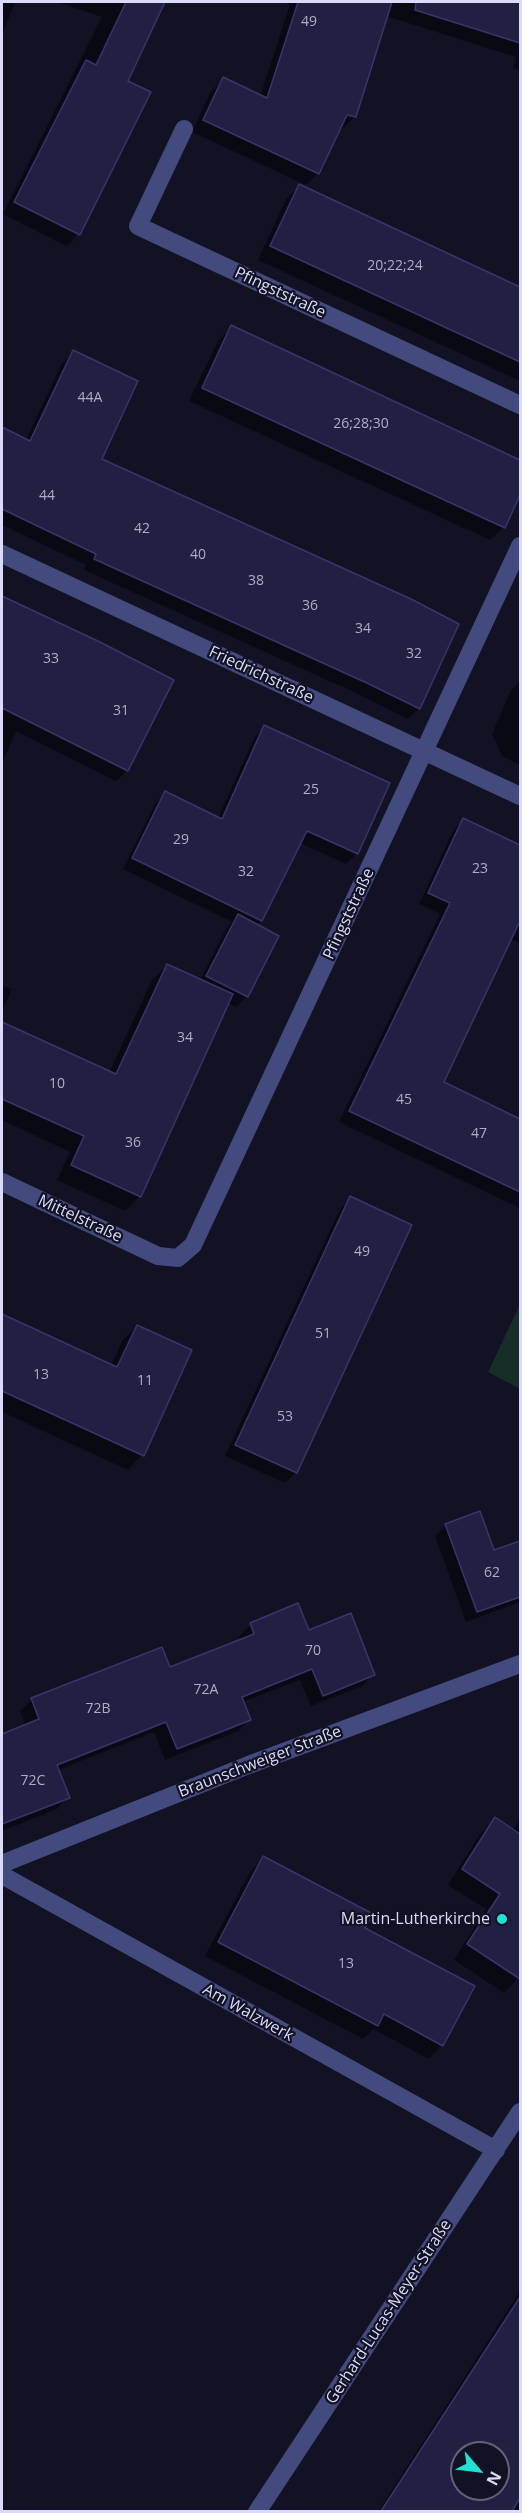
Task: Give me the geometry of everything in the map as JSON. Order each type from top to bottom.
[{"type":"street","name":"Pfingststraße","points":[[184,129],[138,226],[520,405]]},
{"type":"street","name":"Pfingststraße","points":[[159,1256],[178,1258],[193,1245],[426,752],[520,546]]},
{"type":"street","name":"Friedrichstraße","points":[[2,554],[520,796]]},
{"type":"street","name":"Mittelstraße","points":[[2,1182],[159,1256]]},
{"type":"street","name":"Braunschweiger Straße","points":[[2,1864],[246,1766],[520,1664]]},
{"type":"street","name":"Am Walzwerk","points":[[2,1875],[496,2150]]},
{"type":"street","name":"Gerhard-Lucas-Meyer-Straße","points":[[257,2511],[520,2112]]},
{"type":"green space","points":[[520,1304],[520,1389],[488,1372]]},
{"type":"building","points":[[126,2],[165,2],[128,81],[151,92],[80,235],[14,202],[86,60],[96,65]]},
{"type":"building","points":[[298,2],[392,2],[356,117],[347,115],[319,174],[203,120],[223,77],[267,98]]},
{"type":"building","points":[[416,2],[520,2],[520,43],[415,10]]},
{"type":"building","points":[[299,184],[520,287],[520,362],[270,246]]},
{"type":"building","points":[[231,325],[520,460],[520,495],[505,528],[202,388]]},
{"type":"building","points":[[73,350],[138,381],[102,459],[411,599],[459,624],[420,709],[94,559],[96,554],[2,509],[2,427],[30,441]]},
{"type":"building","points":[[2,596],[174,680],[128,771],[2,708]]},
{"type":"building","points":[[264,725],[390,783],[358,854],[307,831],[262,921],[132,858],[165,791],[222,819]]},
{"type":"building","points":[[463,818],[520,845],[520,921],[444,1082],[520,1119],[520,1192],[349,1111],[450,903],[428,893]]},
{"type":"building","points":[[238,914],[279,936],[248,997],[206,976]]},
{"type":"building","points":[[167,964],[233,994],[141,1197],[71,1165],[84,1136],[2,1099],[2,1022],[116,1074]]},
{"type":"building","points":[[350,1196],[412,1225],[297,1473],[235,1445]]},
{"type":"building","points":[[2,1314],[117,1367],[137,1325],[192,1350],[144,1456],[2,1391]]},
{"type":"building","points":[[480,1511],[494,1550],[520,1541],[520,1597],[477,1612],[445,1524]]},
{"type":"building","points":[[298,1603],[309,1630],[351,1613],[375,1675],[323,1696],[312,1669],[242,1697],[251,1720],[177,1749],[166,1722],[57,1765],[70,1798],[2,1824],[2,1734],[39,1719],[31,1698],[162,1647],[170,1667],[254,1634],[250,1623]]},
{"type":"building","name":"Martin-Lutherkirche","points":[[495,1817],[520,1834],[520,1979],[467,1944],[500,1894],[462,1869]]},
{"type":"building","points":[[263,1856],[373,1914],[365,1928],[475,1986],[443,2046],[384,2014],[378,2026],[218,1942]]},
{"type":"building","points":[[520,2297],[520,2498],[512,2511],[381,2511]]},
{"type":"place","name":"Martin-Lutherkirche","points":[[502,1919]]}]
